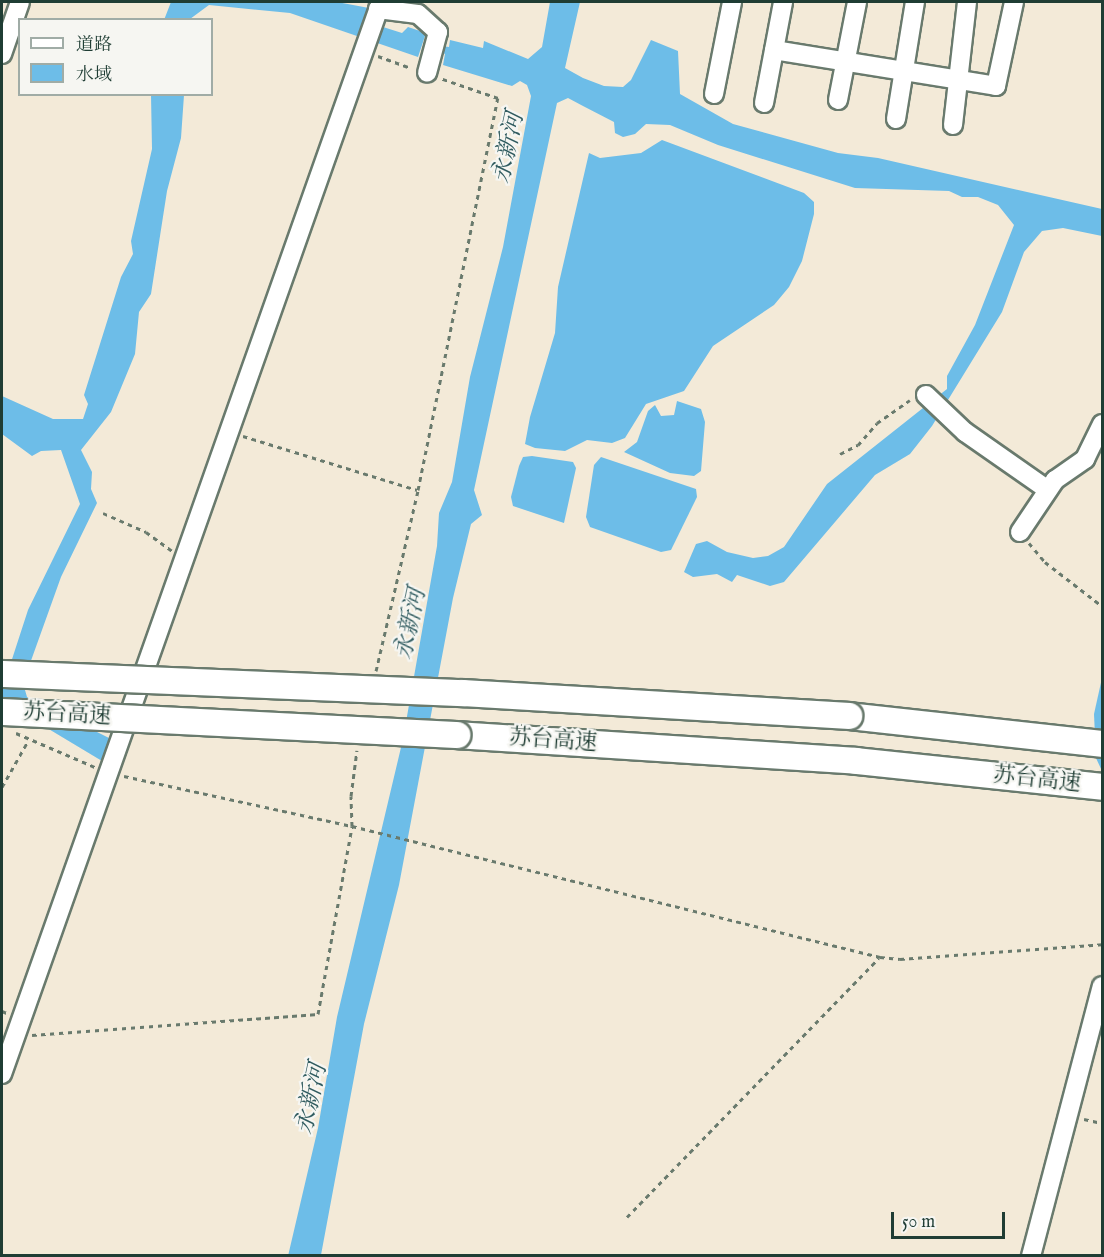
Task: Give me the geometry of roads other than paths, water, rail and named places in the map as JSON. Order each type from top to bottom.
[{"type":"highway","name":"苏台高速","points":[[2,674],[463,693],[849,716],[1102,744]]},
{"type":"highway","name":"苏台高速","points":[[6,721],[457,735],[856,761],[1102,787]]},
{"type":"street","points":[[714,94],[732,2]]},
{"type":"street","points":[[764,103],[783,2]]},
{"type":"street","points":[[838,99],[857,2]]},
{"type":"street","points":[[896,119],[915,2]]},
{"type":"street","points":[[953,125],[956,79],[967,2]]},
{"type":"street","points":[[774,50],[996,86],[1014,2]]},
{"type":"street","points":[[2,1074],[380,5],[418,15],[438,32],[428,67]]},
{"type":"street","points":[[2,54],[12,8]]},
{"type":"street","points":[[926,395],[950,417],[1048,490]]},
{"type":"street","points":[[1020,532],[1048,490],[1085,459],[1102,424]]},
{"type":"street","points":[[1031,1256],[1102,986]]},
{"type":"water","points":[[171,2],[337,2],[369,8],[366,19],[383,27],[402,33],[408,27],[426,33],[418,57],[290,13],[209,5],[191,18],[165,18]]},
{"type":"water","points":[[550,2],[580,2],[565,68],[583,78],[604,86],[623,87],[631,80],[651,40],[678,51],[680,94],[733,124],[838,153],[878,158],[1102,209],[1102,236],[1063,228],[1042,231],[1024,252],[1002,312],[932,426],[910,454],[875,475],[784,582],[770,586],[737,575],[732,582],[717,574],[693,577],[684,572],[696,544],[707,541],[727,552],[753,558],[768,556],[784,547],[827,484],[947,389],[947,376],[975,325],[1014,225],[998,205],[978,197],[962,197],[949,191],[855,188],[718,145],[670,125],[646,124],[635,134],[623,137],[615,133],[614,122],[568,98],[557,103],[474,490],[482,515],[471,524],[453,598],[399,885],[364,1024],[321,1255],[288,1256],[318,1128],[337,1017],[403,739],[437,546],[439,513],[452,482],[470,377],[503,247],[531,96],[527,85],[520,81],[512,86],[443,65],[445,54],[440,52],[442,46],[449,47],[450,40],[483,48],[484,41],[528,59],[542,47]]},
{"type":"water","points":[[151,96],[184,96],[181,138],[167,191],[151,294],[139,312],[135,354],[111,412],[81,450],[92,472],[91,489],[97,503],[61,577],[23,683],[27,697],[109,738],[102,761],[22,713],[2,705],[2,690],[28,610],[80,504],[61,450],[41,451],[32,456],[2,434],[2,396],[53,419],[83,419],[88,404],[84,395],[121,277],[133,254],[131,241],[152,149]]},
{"type":"water","points":[[662,140],[804,193],[814,202],[814,214],[802,261],[789,287],[774,305],[713,346],[684,391],[646,404],[625,438],[612,443],[587,440],[565,451],[535,448],[525,444],[530,417],[555,333],[558,287],[589,153],[600,158],[641,153]]},
{"type":"water","points":[[677,401],[701,409],[705,422],[701,471],[694,476],[670,473],[624,452],[637,442],[648,411],[655,405],[661,416],[674,415]]},
{"type":"water","points":[[532,456],[573,462],[576,468],[564,523],[513,506],[511,497],[519,466],[523,457]]},
{"type":"water","points":[[601,457],[696,489],[697,497],[671,550],[661,552],[590,527],[586,517],[594,465]]},
{"type":"water","points":[[1102,678],[1102,771],[1096,758],[1094,714]]},
{"type":"water label","name":"永新河","points":[[509,148]]},
{"type":"water label","name":"永新河","points":[[411,624]]},
{"type":"water label","name":"永新河","points":[[312,1099]]}]
